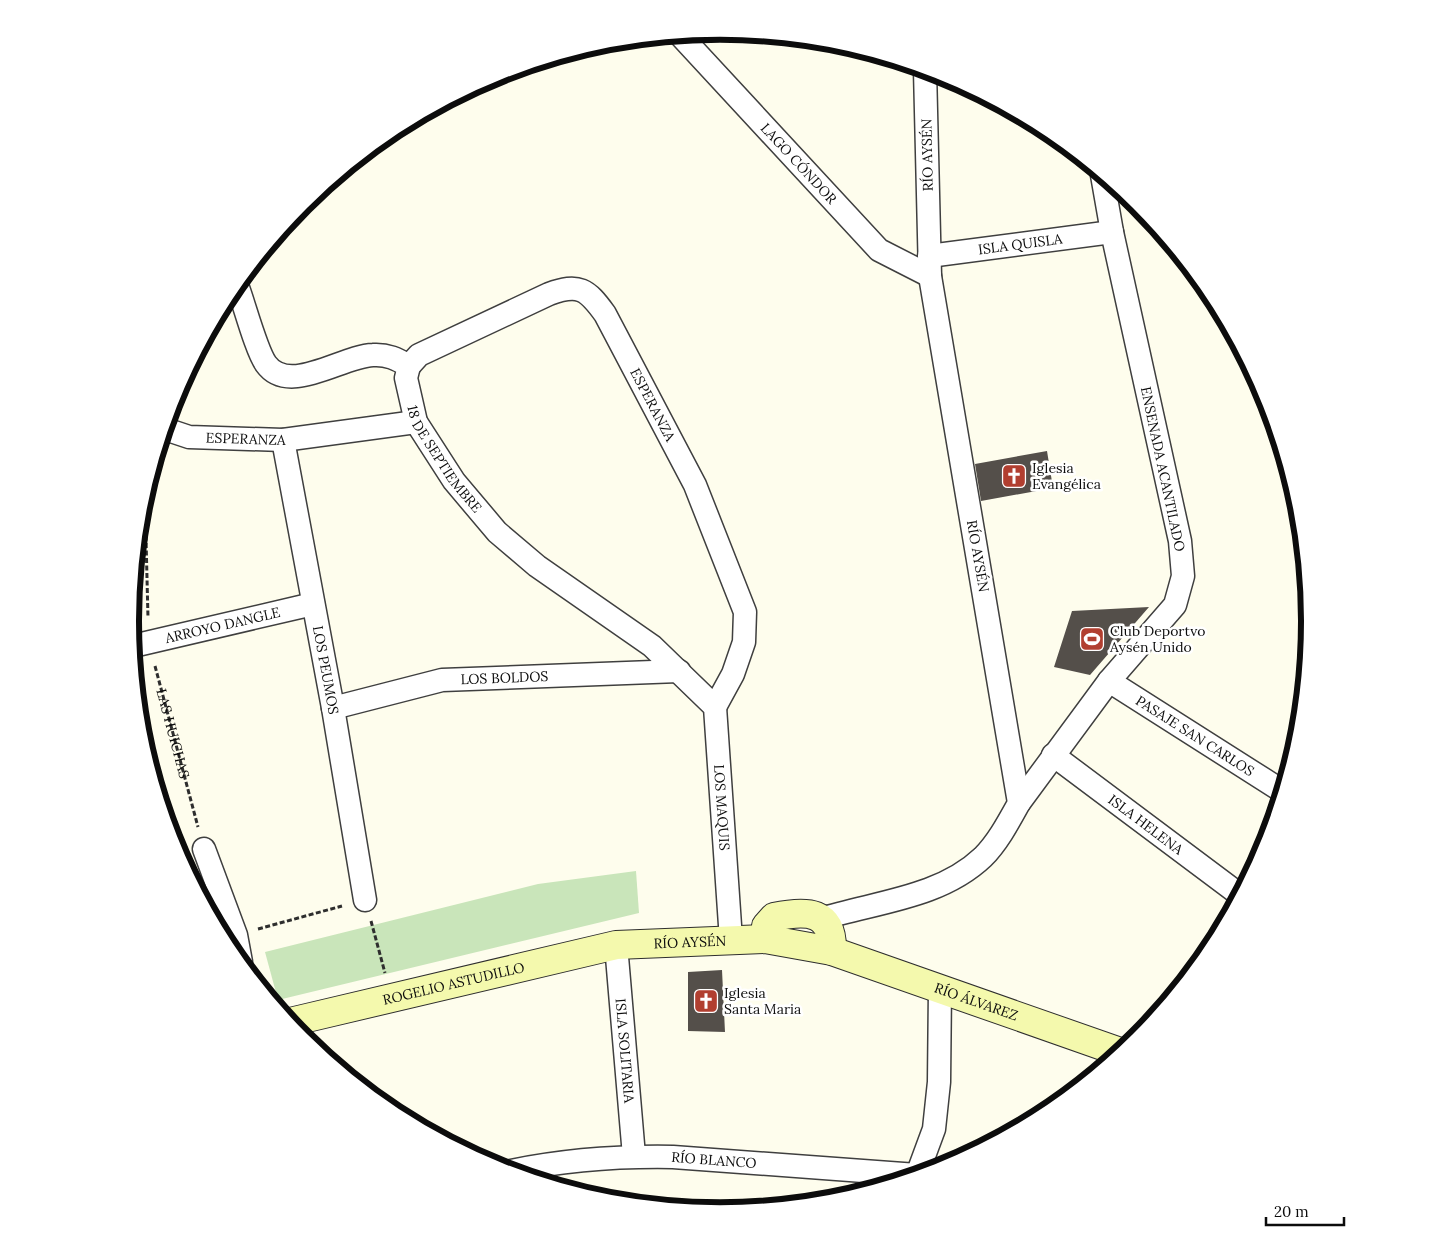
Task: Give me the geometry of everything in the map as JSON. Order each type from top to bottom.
[{"type":"street","name":"LAGO CÓNDOR","points":[[685,41],[879,250],[930,266]]},
{"type":"street","name":"RÍO AYSÉN","points":[[925,78],[930,266],[1019,803]]},
{"type":"street","name":"ENSENADA ACANTILADO","points":[[1019,803],[1109,681],[1175,605],[1183,576],[1180,541],[1112,232],[1104,184]]},
{"type":"street","name":"ISLA QUISLA","points":[[930,266],[1112,232]]},
{"type":"street","name":"ESPERANZA","points":[[409,366],[419,355],[549,294],[564,289],[578,288],[592,296],[605,314],[695,485],[744,612],[744,642],[733,674],[715,707]]},
{"type":"street","points":[[240,294],[265,363],[276,374],[295,377],[372,355],[392,357],[409,366]]},
{"type":"street","name":"18 DE SEPTIEMBRE","points":[[409,366],[406,378],[416,422],[454,481],[497,532],[537,566],[652,646],[686,678]]},
{"type":"street","name":"ESPERANZA","points":[[171,431],[189,436],[283,440],[416,422]]},
{"type":"street","name":"LOS PEUMOS","points":[[283,440],[312,604],[333,708],[365,900]]},
{"type":"street","name":"ARROYO DANGLE","points":[[141,645],[312,604]]},
{"type":"street","points":[[686,678],[715,707]]},
{"type":"street","name":"LOS BOLDOS","points":[[333,708],[442,680],[686,678]]},
{"type":"street","name":"PASAJE SAN CARLOS","points":[[1109,681],[1277,788]]},
{"type":"street","name":"LOS MAQUIS","points":[[715,707],[731,940]]},
{"type":"street","name":"ISLA HELENA","points":[[1053,755],[1235,891]]},
{"type":"street","points":[[821,919],[931,889],[958,877],[984,856],[1003,831],[1019,803]]},
{"type":"street","points":[[204,849],[236,935],[238,945]]},
{"type":"street","points":[[765,939],[766,926],[774,917],[796,912],[821,919],[828,925],[832,935],[832,951]]},
{"type":"street","name":"RÍO AYSÉN","points":[[616,945],[765,939]]},
{"type":"street","name":"RÍO ÁLVAREZ","points":[[765,939],[832,951],[1113,1049]]},
{"type":"street","name":"ROGELIO ASTUDILLO","points":[[299,1020],[616,945]]},
{"type":"street","name":"ISLA SOLITARIA","points":[[616,945],[634,1156]]},
{"type":"street","name":"RÍO BLANCO","points":[[920,1166],[934,1130],[939,1082],[940,988]]},
{"type":"street","name":"RÍO BLANCO","points":[[527,1168],[588,1159],[634,1156],[898,1174]]},
{"type":"path","name":"LAS HUICHAS","points":[[144,550],[141,645],[204,849]]},
{"type":"path","points":[[236,935],[365,900],[392,997]]},
{"type":"green space","points":[[636,871],[639,913],[280,999],[277,995],[265,952],[538,884]]},
{"type":"building","name":"Iglesia Evangélica","points":[[1047,451],[1053,488],[981,501],[975,464]]},
{"type":"building","name":"Club Deportvo Aysén Unido","points":[[1149,607],[1090,675],[1054,667],[1072,611]]},
{"type":"building","name":"Iglesia Santa Maria","points":[[722,970],[725,1032],[688,1031],[688,972]]},
{"type":"place","name":"Iglesia Evangélica","points":[[1014,476]]},
{"type":"place","name":"Club Deportvo Aysén Unido","points":[[1092,639]]},
{"type":"place","name":"Iglesia Santa Maria","points":[[706,1001]]}]
